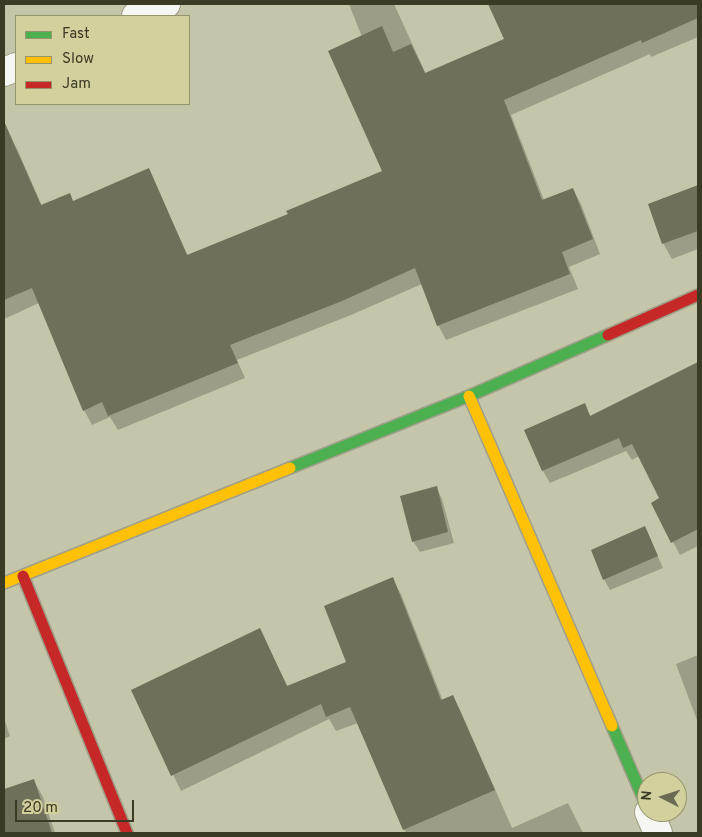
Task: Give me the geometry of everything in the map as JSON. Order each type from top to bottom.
[{"type":"street","points":[[138,15],[166,4]]},
{"type":"street","points":[[4,583],[469,396],[698,295]]},
{"type":"street","points":[[469,396],[637,784]]},
{"type":"street","points":[[23,576],[126,833]]},
{"type":"building","points":[[488,4],[698,4],[698,18],[642,43],[641,40],[504,100],[542,200],[573,188],[593,239],[562,252],[570,274],[437,326],[415,268],[342,301],[230,345],[238,363],[108,416],[102,402],[83,411],[32,288],[4,300],[4,121],[41,205],[70,193],[73,201],[149,168],[187,255],[288,214],[286,211],[382,171],[328,51],[382,26],[393,52],[411,44],[425,73],[504,39]]},
{"type":"building","points":[[698,185],[698,231],[662,244],[648,204]]},
{"type":"building","points":[[698,362],[698,529],[671,543],[651,503],[659,498],[632,444],[623,448],[619,438],[542,471],[524,430],[585,403],[590,416]]},
{"type":"building","points":[[437,486],[448,532],[412,542],[400,496]]},
{"type":"building","points":[[645,526],[658,556],[603,580],[591,550]]},
{"type":"building","points":[[393,577],[441,700],[453,695],[495,790],[403,830],[350,707],[326,717],[321,704],[171,776],[131,690],[260,628],[287,686],[346,662],[324,606]]},
{"type":"building","points":[[34,779],[52,833],[4,833],[4,789]]},
{"type":"traffic: fast","points":[[290,468],[469,396],[608,335]]},
{"type":"traffic: fast","points":[[612,726],[637,784]]},
{"type":"traffic: slow","points":[[469,396],[612,726]]},
{"type":"traffic: slow","points":[[4,583],[290,468]]},
{"type":"traffic: jam","points":[[608,335],[698,295]]},
{"type":"traffic: jam","points":[[23,576],[127,833]]}]
